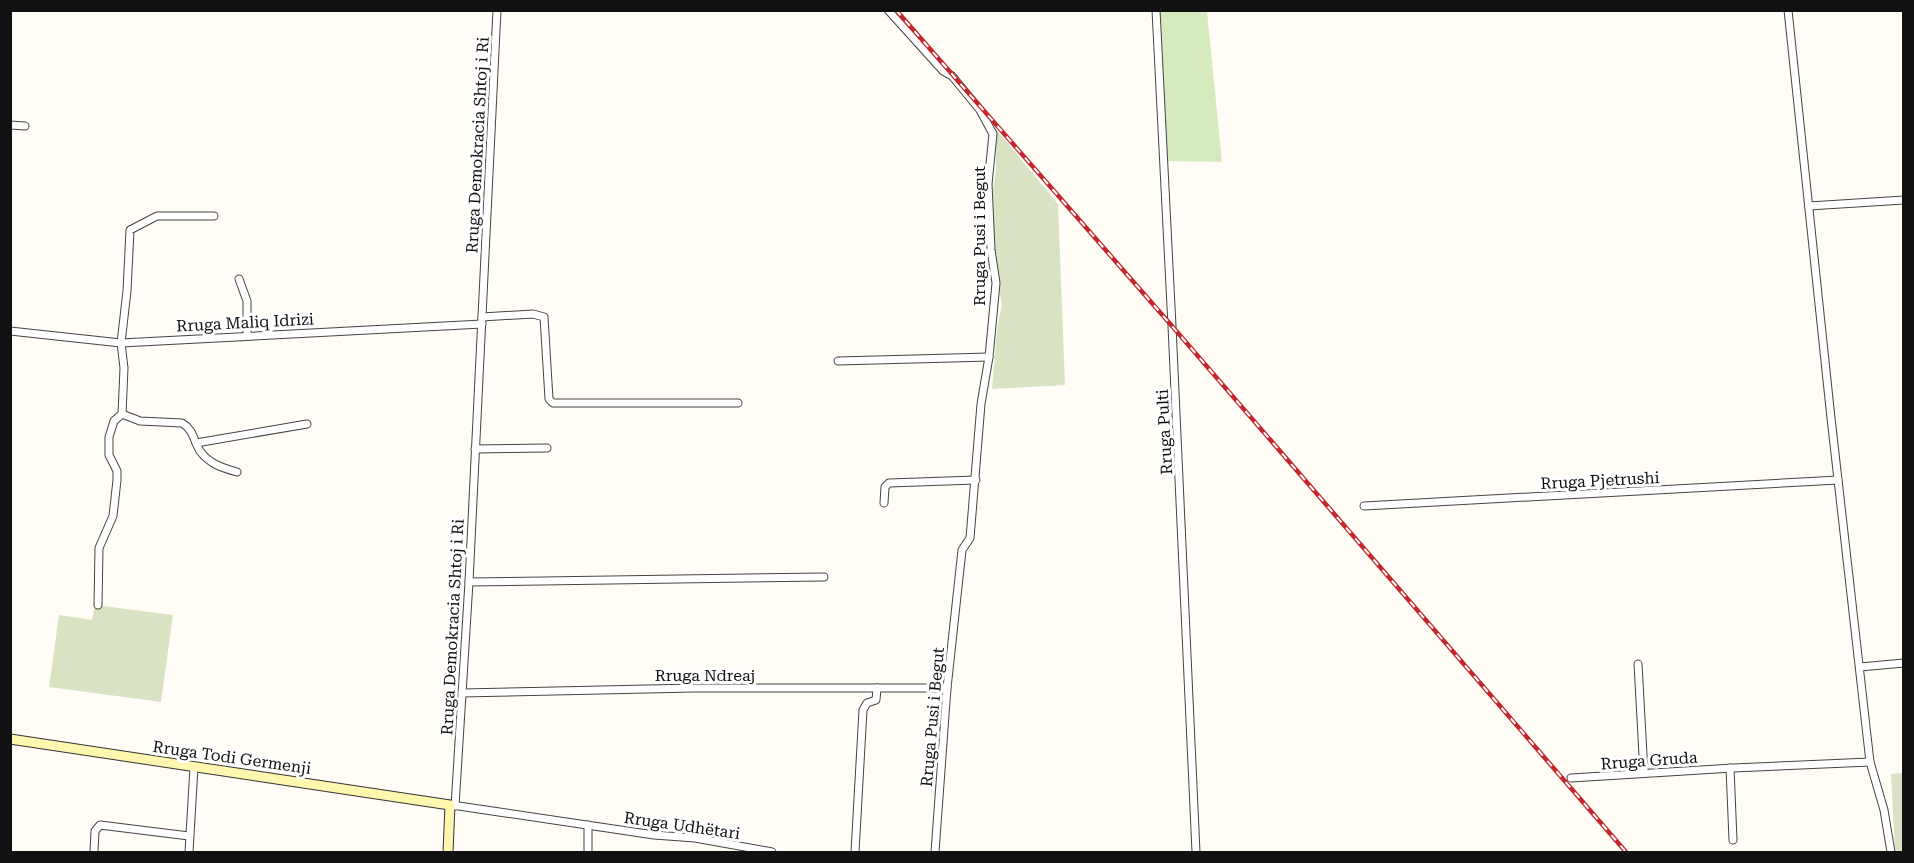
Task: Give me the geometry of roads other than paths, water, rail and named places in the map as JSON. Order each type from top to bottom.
[{"type":"street","name":"Rruga Demokracia Shtoj i Ri","points":[[452,805],[469,582],[497,10]]},
{"type":"street","name":"Rruga Pusi i Begut","points":[[888,10],[943,70],[952,76],[981,110],[993,134],[988,184],[992,232],[991,250],[996,283],[981,404],[970,538],[962,550],[935,852]]},
{"type":"street","name":"Rruga Pulti","points":[[1156,10],[1196,852]]},
{"type":"street","points":[[1788,10],[1870,762],[1884,810],[1891,852]]},
{"type":"street","points":[[10,125],[25,126]]},
{"type":"street","points":[[1809,206],[1904,200]]},
{"type":"street","points":[[98,605],[99,548],[113,516],[117,480],[117,471],[109,455],[109,437],[114,421],[122,414],[124,368],[121,343],[127,291],[130,230],[158,216],[214,216]]},
{"type":"street","points":[[239,279],[247,301],[247,335]]},
{"type":"street","points":[[482,321],[533,314],[544,317],[549,399],[553,402],[738,403]]},
{"type":"street","name":"Rruga Maliq Idrizi","points":[[10,331],[121,343],[482,321]]},
{"type":"street","points":[[838,362],[988,357]]},
{"type":"street","points":[[122,414],[140,421],[182,423],[193,433],[196,443],[208,461],[237,472]]},
{"type":"street","points":[[196,443],[307,424]]},
{"type":"street","points":[[475,449],[547,448]]},
{"type":"street","points":[[884,503],[885,487],[889,483],[976,480]]},
{"type":"street","name":"Rruga Pjetrushi","points":[[1364,506],[1838,480]]},
{"type":"street","points":[[469,582],[824,577]]},
{"type":"street","points":[[1860,667],[1904,663]]},
{"type":"street","points":[[1638,664],[1644,773]]},
{"type":"street","name":"Rruga Ndreaj","points":[[462,693],[694,688],[948,688]]},
{"type":"street","points":[[855,852],[863,710],[867,703],[876,700],[877,688]]},
{"type":"street","name":"Rruga Todi Germenji","points":[[10,739],[452,805]]},
{"type":"street","name":"Rruga Gruda","points":[[1571,778],[1870,762]]},
{"type":"street","points":[[189,852],[195,767]]},
{"type":"street","points":[[1730,768],[1733,840]]},
{"type":"street","points":[[448,852],[452,805]]},
{"type":"street","name":"Rruga Udhëtari","points":[[452,805],[654,835],[695,838],[772,852]]},
{"type":"street","points":[[94,852],[95,831],[100,825],[189,836]]},
{"type":"street","points":[[588,825],[588,852]]},
{"type":"railway","points":[[896,10],[1626,852]]}]
